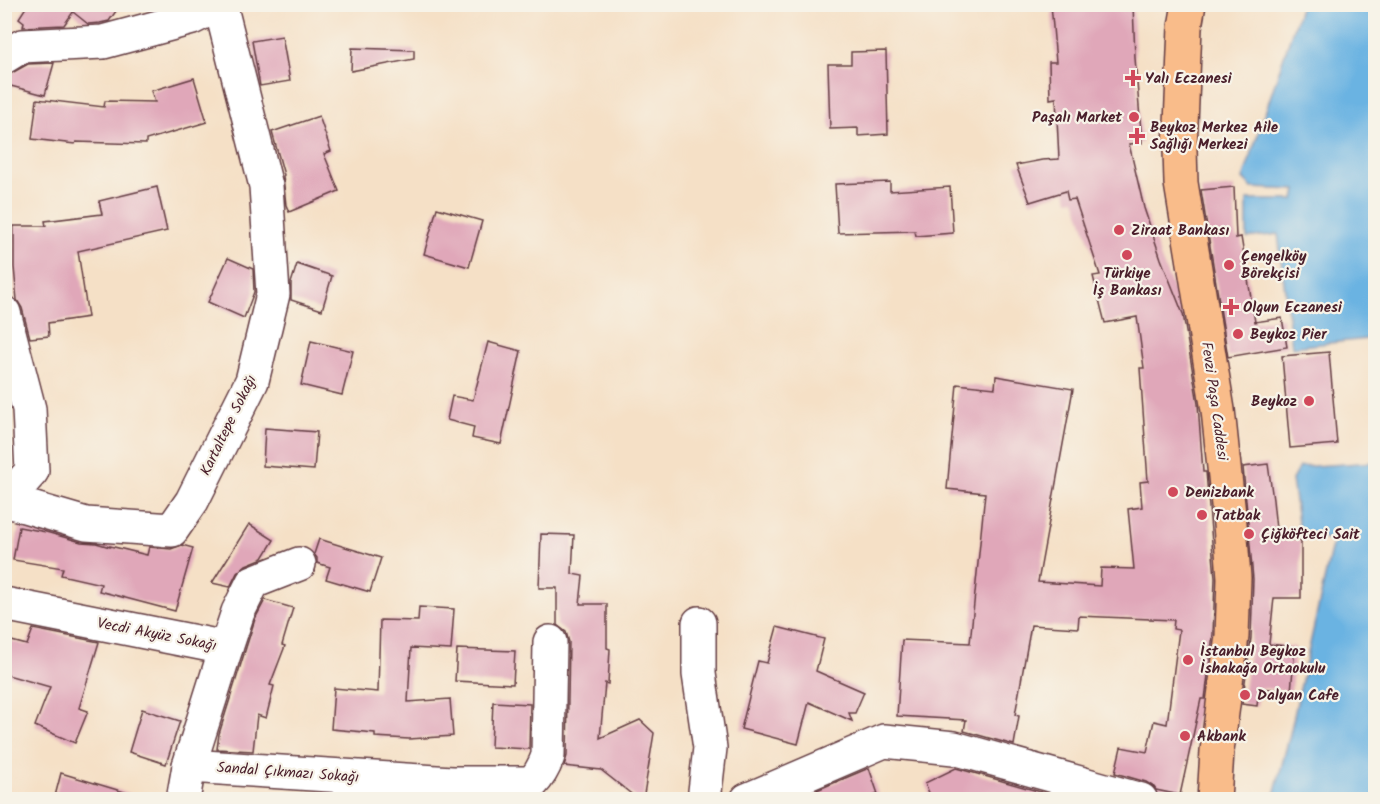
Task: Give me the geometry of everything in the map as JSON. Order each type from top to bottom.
[{"type":"main road","name":"Fevzi Paşa Caddesi","points":[[1189,4],[1185,27],[1180,148],[1181,183],[1218,410],[1234,578],[1232,636],[1217,751],[1215,800]]},
{"type":"street","points":[[4,57],[22,46],[103,42],[192,18],[220,4]]},
{"type":"street","name":"Kartaltepe Sokağı","points":[[4,500],[86,524],[172,530],[192,501],[252,381],[273,294],[266,186],[220,4]]},
{"type":"street","points":[[4,313],[13,377],[29,409],[32,471],[16,489],[4,494]]},
{"type":"street","points":[[226,648],[238,612],[253,582],[299,564]]},
{"type":"street","name":"Vecdi Akyüz Sokağı","points":[[4,604],[226,648],[189,766],[183,800]]},
{"type":"street","points":[[699,623],[699,674],[710,748],[704,800]]},
{"type":"street","name":"Sandal Çıkmazı Sokağı","points":[[189,766],[452,783],[532,783],[544,769],[548,756],[550,642]]},
{"type":"street","points":[[747,800],[884,741],[954,748],[1141,800]]},
{"type":"water","points":[[1301,5],[1375,5],[1376,338],[1292,347],[1278,234],[1247,238],[1247,200],[1294,200],[1296,190],[1252,188],[1243,179]]},
{"type":"water","points":[[1375,462],[1375,799],[1273,799],[1290,734],[1333,541],[1299,529],[1292,480],[1299,467]]},
{"type":"building","points":[[28,4],[121,4],[109,21],[88,24],[73,12],[64,25],[23,27],[24,22],[19,18]]},
{"type":"building","points":[[1051,4],[1133,4],[1142,143],[1129,144],[1144,208],[1183,314],[1198,404],[1215,578],[1213,634],[1205,699],[1201,699],[1180,795],[1156,790],[1146,782],[1115,773],[1121,747],[1147,752],[1154,721],[1167,724],[1179,630],[1173,629],[1174,620],[1079,616],[1078,628],[1031,625],[1015,715],[1019,716],[1014,745],[964,731],[966,720],[897,716],[902,640],[970,643],[985,493],[947,489],[957,384],[995,388],[996,376],[1073,389],[1038,582],[1100,586],[1101,568],[1134,569],[1128,509],[1142,507],[1140,482],[1148,481],[1140,368],[1144,368],[1137,317],[1105,323],[1093,276],[1100,275],[1075,199],[1068,200],[1066,191],[1030,202],[1016,165],[1059,159],[1056,98],[1050,99],[1049,62],[1056,62]]},
{"type":"building","points":[[282,36],[290,81],[260,86],[252,41]]},
{"type":"building","points":[[352,48],[414,50],[414,59],[351,71]]},
{"type":"building","points":[[886,51],[888,134],[858,136],[858,128],[830,129],[828,64],[851,64],[851,52]]},
{"type":"building","points":[[54,63],[45,95],[7,85],[10,74],[28,64]]},
{"type":"building","points":[[194,78],[207,122],[146,140],[146,144],[76,142],[75,144],[32,139],[37,99],[104,107],[105,101],[155,102],[151,91]]},
{"type":"building","points":[[319,116],[331,151],[324,154],[339,191],[289,212],[286,205],[284,175],[272,132]]},
{"type":"building","points":[[890,182],[890,191],[950,187],[953,233],[916,236],[915,231],[838,233],[835,184]]},
{"type":"building","points":[[157,187],[167,231],[78,251],[88,317],[48,323],[49,336],[30,338],[22,308],[17,300],[14,226],[46,226],[45,221],[102,214],[99,201]]},
{"type":"building","points":[[1234,187],[1236,238],[1241,237],[1255,322],[1282,318],[1287,347],[1228,357],[1201,190]]},
{"type":"building","points":[[437,208],[482,221],[469,267],[424,254]]},
{"type":"building","points":[[228,258],[253,269],[254,292],[244,318],[208,302]]},
{"type":"building","points":[[297,264],[332,276],[322,310],[291,300],[291,283]]},
{"type":"building","points":[[311,341],[353,351],[342,395],[301,385]]},
{"type":"building","points":[[488,342],[521,351],[501,444],[472,438],[474,427],[447,420],[452,396],[473,400]]},
{"type":"building","name":"Beykoz","points":[[1329,352],[1337,444],[1290,448],[1282,356]]},
{"type":"building","points":[[265,428],[317,432],[314,470],[263,466]]},
{"type":"building","points":[[1268,464],[1277,539],[1301,540],[1301,598],[1274,598],[1269,644],[1295,647],[1291,691],[1259,688],[1257,706],[1242,704],[1251,638],[1253,579],[1243,467]]},
{"type":"building","points":[[249,524],[274,540],[263,558],[246,565],[237,573],[230,587],[212,583]]},
{"type":"building","points":[[19,527],[147,555],[149,547],[171,549],[182,545],[193,548],[175,611],[99,591],[101,584],[61,575],[63,568],[13,560]]},
{"type":"building","points":[[541,534],[574,535],[572,574],[583,576],[580,604],[607,604],[607,648],[610,649],[608,684],[605,683],[600,738],[640,720],[654,733],[643,800],[639,800],[601,770],[564,766],[567,756],[569,642],[566,632],[557,625],[557,588],[539,588]]},
{"type":"building","points":[[319,539],[381,558],[370,592],[326,579],[330,567],[317,563],[314,554]]},
{"type":"building","points":[[265,600],[293,608],[282,645],[285,646],[270,685],[274,686],[266,718],[257,715],[253,751],[217,749],[219,734],[255,619]]},
{"type":"building","points":[[419,607],[454,609],[451,650],[411,648],[408,702],[450,699],[453,736],[409,739],[375,737],[375,733],[331,729],[334,688],[378,692],[380,620],[418,621]]},
{"type":"building","points":[[777,627],[824,639],[816,671],[864,692],[855,713],[849,713],[852,721],[809,702],[798,744],[741,729],[758,661],[767,663]]},
{"type":"building","points":[[33,629],[99,642],[79,708],[88,711],[75,743],[35,726],[50,687],[4,674],[4,639],[27,645]]},
{"type":"building","points":[[457,649],[515,651],[513,684],[455,681]]},
{"type":"building","points":[[493,702],[530,704],[529,749],[491,747]]},
{"type":"building","points":[[142,709],[180,721],[166,764],[129,752]]},
{"type":"building","points":[[869,768],[878,794],[863,800],[821,800],[817,790]]},
{"type":"building","points":[[956,768],[1069,800],[932,800],[925,783]]},
{"type":"building","points":[[61,773],[131,794],[130,800],[54,800]]},
{"type":"place","name":"Yalı Eczanesi","points":[[1133,78]]},
{"type":"place","name":"Paşalı Market","points":[[1134,117]]},
{"type":"place","name":"Beykoz Merkez Aile Sağlığı Merkezi","points":[[1137,136]]},
{"type":"place","name":"Ziraat Bankası","points":[[1119,230]]},
{"type":"place","name":"Türkiye İş Bankası","points":[[1127,255]]},
{"type":"place","name":"Çengelköy Börekçisi","points":[[1229,265]]},
{"type":"place","name":"Olgun Eczanesi","points":[[1231,307]]},
{"type":"place","name":"Beykoz Pier","points":[[1238,334]]},
{"type":"place","name":"Beykoz","points":[[1309,401]]},
{"type":"place","name":"Denizbank","points":[[1173,492]]},
{"type":"place","name":"Tatbak","points":[[1202,515]]},
{"type":"place","name":"Çiğköfteci Sait","points":[[1249,534]]},
{"type":"place","name":"İstanbul Beykoz İshakağa Ortaokulu","points":[[1188,660]]},
{"type":"place","name":"Dalyan Cafe","points":[[1245,695]]},
{"type":"place","name":"Akbank","points":[[1185,736]]}]
